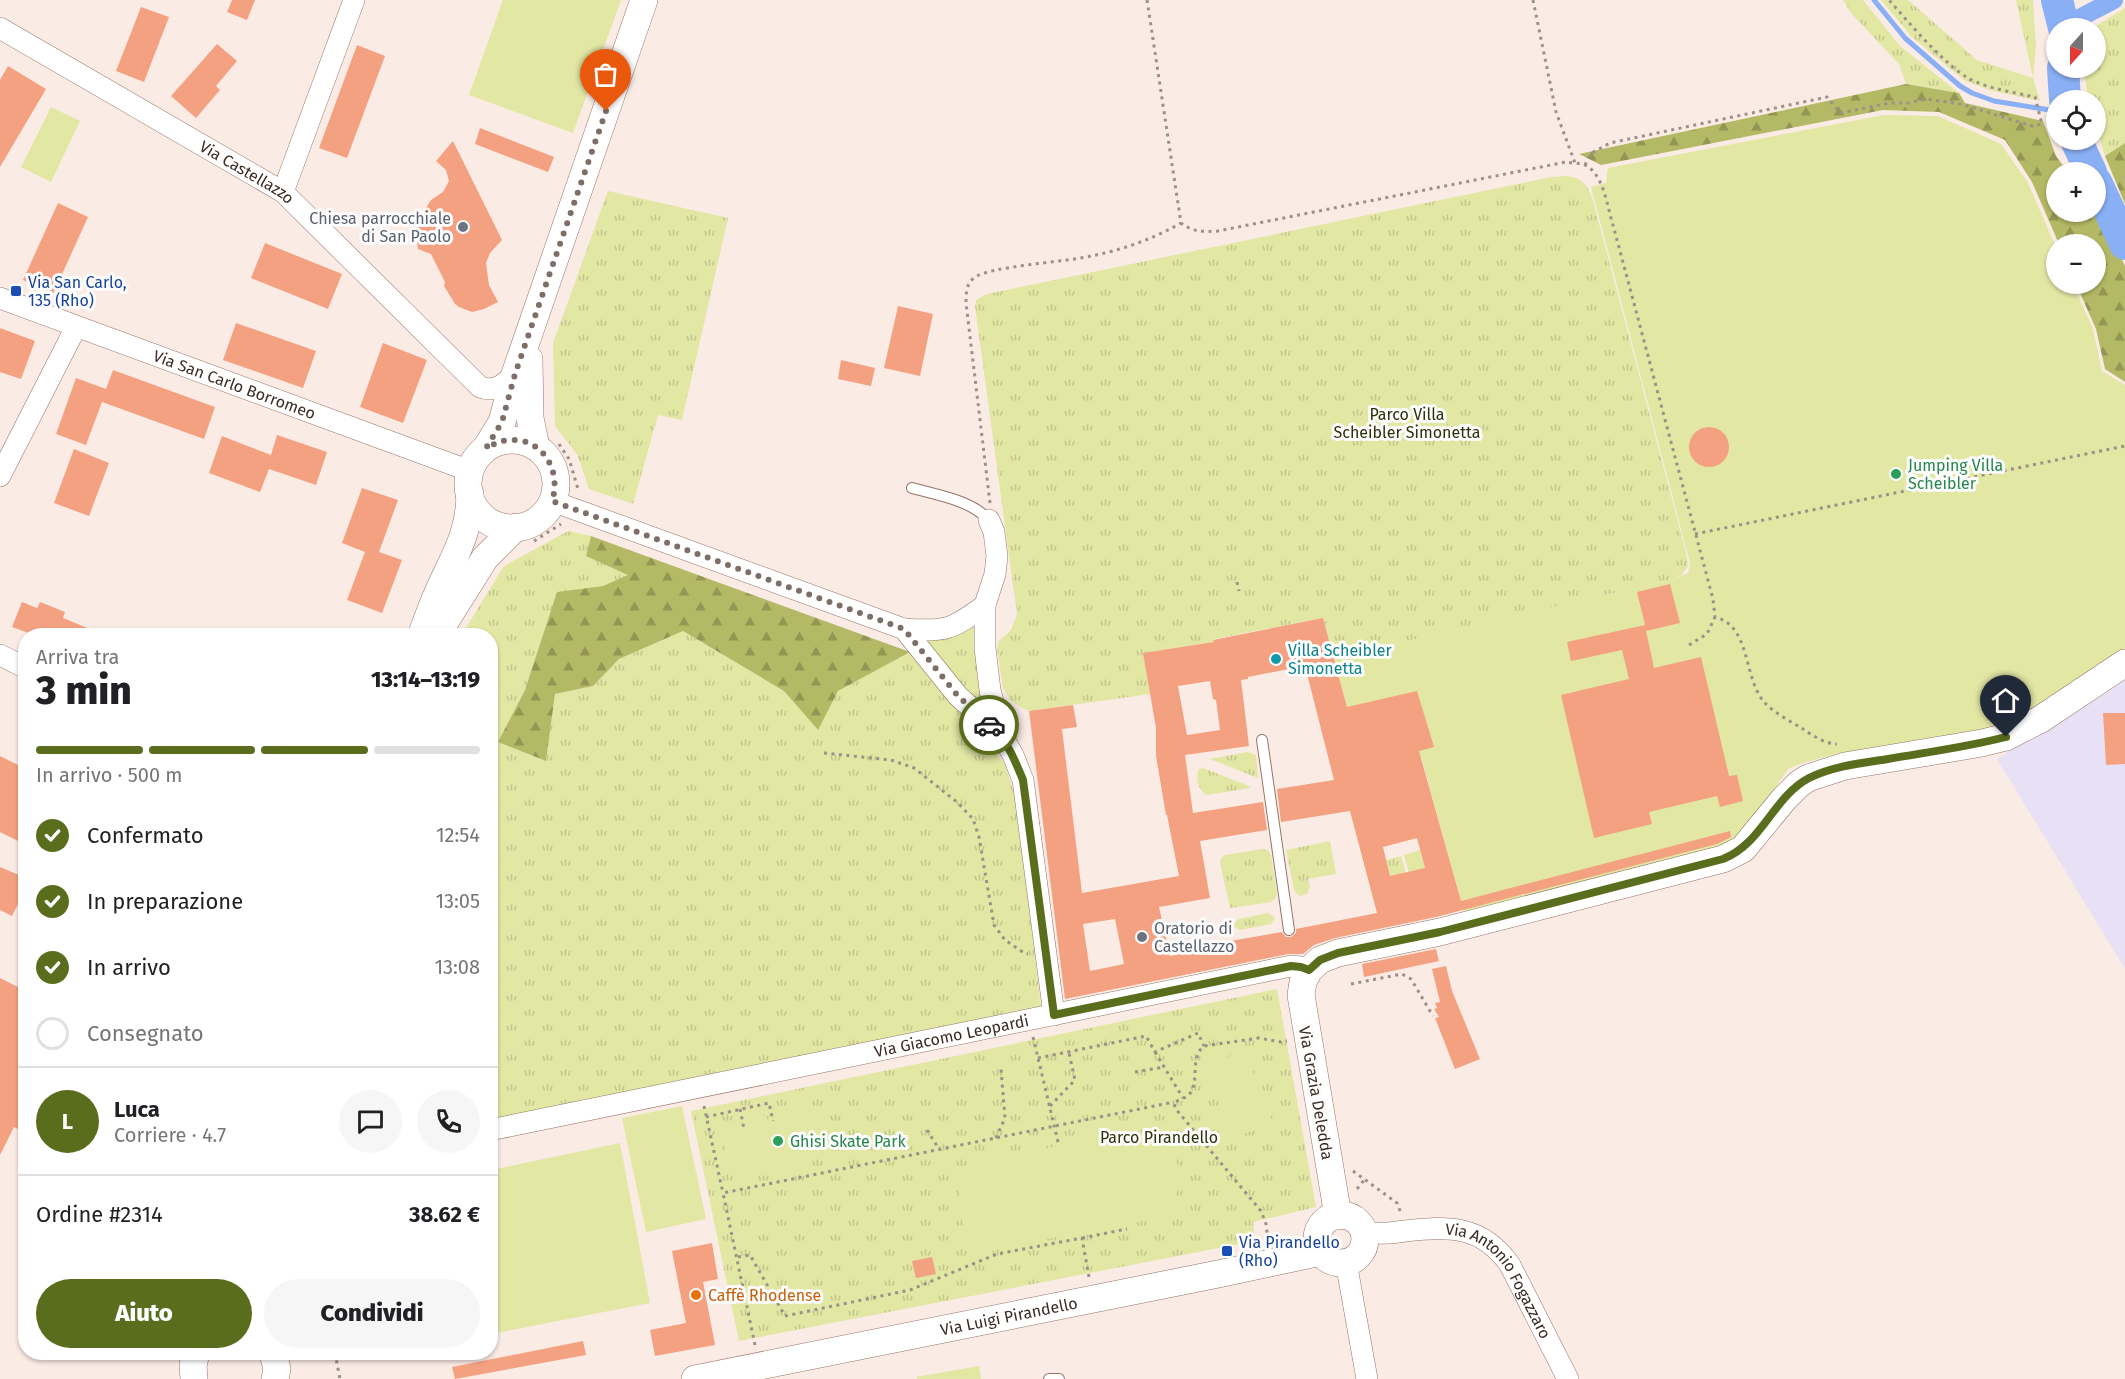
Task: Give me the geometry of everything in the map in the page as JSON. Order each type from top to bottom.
[{"type":"street","points":[[283,192],[354,0]]},
{"type":"street","points":[[424,628],[440,588],[463,541],[470,511],[470,483],[477,458],[502,422],[515,374],[644,0]]},
{"type":"street","name":"Via Castellazzo","points":[[0,28],[283,192],[480,387],[498,388],[515,374]]},
{"type":"street","name":"Via San Carlo Borromeo","points":[[0,298],[470,483]]},
{"type":"street","points":[[0,476],[76,327]]},
{"type":"street","points":[[441,628],[485,558],[523,535],[528,525],[547,511],[555,492],[554,471],[544,453],[544,442],[530,411],[529,333]]},
{"type":"street","points":[[486,448],[510,440],[544,442]]},
{"type":"street","points":[[470,483],[478,512],[492,523],[523,535]]},
{"type":"street","points":[[552,501],[904,629],[934,631],[952,626],[967,619],[985,605]]},
{"type":"street","points":[[989,520],[994,532],[997,556],[995,574],[985,605],[985,648],[990,690],[1002,736],[1023,780],[1054,1015]]},
{"type":"street","points":[[904,629],[958,696],[1002,736]]},
{"type":"street","points":[[0,655],[18,664]]},
{"type":"street","name":"Via Giacomo Leopardi","points":[[498,1128],[1300,965],[1338,953],[1440,932],[1723,859],[1743,849],[1798,784],[1808,778],[1845,766],[2006,737],[2041,719],[2125,663]]},
{"type":"street","name":"Via Grazia Deledda","points":[[1300,965],[1302,1005],[1338,1216]]},
{"type":"street","points":[[1355,1266],[1332,1261],[1321,1252],[1318,1237],[1320,1229],[1330,1218],[1338,1216],[1353,1219],[1372,1239]]},
{"type":"street","name":"Via Antonio Fogazzaro","points":[[1372,1239],[1388,1233],[1437,1227],[1473,1233],[1494,1246],[1509,1265],[1568,1379]]},
{"type":"street","points":[[1367,1379],[1354,1260],[1360,1254],[1365,1239],[1372,1239]]},
{"type":"street","name":"Via Luigi Pirandello","points":[[695,1379],[1321,1252]]},
{"type":"street","points":[[194,1360],[194,1379]]},
{"type":"street","points":[[274,1360],[275,1379]]},
{"type":"lane","points":[[912,488],[957,501],[983,513],[989,520]]},
{"type":"lane","points":[[1262,740],[1289,930]]},
{"type":"lane","points":[[1049,1379],[1059,1379]]},
{"type":"path","points":[[1147,0],[1181,223],[1188,229],[1198,232],[1218,231],[1566,162],[1585,165],[1598,177],[1713,599],[1714,617],[1707,634],[1689,645]]},
{"type":"path","points":[[1533,0],[1556,112],[1575,164]]},
{"type":"path","points":[[1585,165],[1590,154],[1610,143],[1827,97],[1840,113],[1890,103],[1909,103],[1926,99],[1961,104],[2032,126],[2042,124],[2035,97],[1995,88],[1968,78],[1943,57],[1889,0]]},
{"type":"path","points":[[989,520],[991,509],[966,303],[966,290],[973,278],[1003,269],[1092,256],[1137,244],[1181,223]]},
{"type":"path","points":[[523,535],[538,540],[561,524],[580,527],[592,499],[575,487],[569,459],[544,442]]},
{"type":"path","points":[[1695,534],[2125,446]]},
{"type":"path","points":[[1238,582],[1239,591]]},
{"type":"path","points":[[1714,617],[1726,619],[1734,629],[1756,689],[1764,702],[1813,735],[1832,744],[1842,744]]},
{"type":"path","points":[[824,753],[891,760],[914,768],[957,802],[973,819],[979,837],[994,925],[1005,940],[1024,953],[1047,957]]},
{"type":"path","points":[[1351,984],[1402,974],[1411,979],[1433,1016]]},
{"type":"path","points":[[1031,1029],[1059,1146]]},
{"type":"path","points":[[1155,1052],[1198,1033],[1204,1046]]},
{"type":"path","points":[[1038,1058],[1146,1036],[1183,1098]]},
{"type":"path","points":[[723,1193],[1174,1102],[1191,1092],[1198,1053],[1204,1046],[1259,1038],[1289,1041]]},
{"type":"path","points":[[1050,1106],[1075,1080],[1068,1052]]},
{"type":"path","points":[[1136,1072],[1164,1067]]},
{"type":"path","points":[[996,1138],[1005,1118],[1001,1069]]},
{"type":"path","points":[[702,1096],[757,1352]]},
{"type":"path","points":[[1174,1102],[1175,1108],[1261,1211],[1266,1224],[1269,1248]]},
{"type":"path","points":[[706,1117],[769,1103],[773,1120]]},
{"type":"path","points":[[740,1109],[744,1129]]},
{"type":"path","points":[[927,1130],[939,1149]]},
{"type":"path","points":[[1350,1168],[1397,1203],[1401,1209],[1404,1231]]},
{"type":"path","points":[[738,1257],[750,1255],[785,1316],[910,1290],[997,1254],[1127,1229]]},
{"type":"path","points":[[1082,1238],[1090,1284]]},
{"type":"path","points":[[1355,1266],[1370,1259],[1372,1239]]},
{"type":"path","points":[[336,1360],[340,1379]]},
{"type":"shaded area","points":[[2125,674],[2125,969],[1997,759]]},
{"type":"green space","points":[[503,0],[621,0],[573,133],[469,95]]},
{"type":"green space","points":[[1843,0],[1863,0],[1900,46],[1959,93],[1906,84],[1899,64],[1851,13]]},
{"type":"green space","points":[[1881,0],[1908,0],[1977,60],[2033,78],[2040,101],[1989,90],[1964,80],[1912,37]]},
{"type":"green space","points":[[2016,0],[2033,0],[2036,46],[2033,78]]},
{"type":"green space","points":[[2125,8],[2125,143],[2105,156],[2103,150],[2106,150],[2106,90],[2087,90],[2085,78],[2106,78],[2106,20]]},
{"type":"green space","points":[[1906,84],[1959,93],[1965,103],[2043,121],[2046,129],[2046,150],[2054,150],[2060,162],[2046,162],[2046,214],[2032,182],[2005,140],[1939,112],[1883,110],[1601,165],[1579,154]]},
{"type":"green space","points":[[51,107],[80,121],[51,182],[21,167]]},
{"type":"green space","name":"Jumping Villa Scheibler","points":[[1884,115],[1938,116],[2001,144],[2028,183],[2050,234],[2046,234],[2046,294],[2077,294],[2093,329],[2102,371],[2125,385],[2125,648],[2017,719],[1981,733],[1836,754],[1788,769],[1734,846],[1465,916],[1421,756],[1352,725],[1334,658],[1674,579],[1688,573],[1690,563],[1591,187],[1606,183],[1608,168]]},
{"type":"green space","points":[[2125,143],[2125,204],[2105,156]]},
{"type":"green space","name":"Parco Villa Scheibler Simonetta","points":[[1567,176],[1582,182],[1592,197],[1686,552],[1688,566],[1681,575],[1674,579],[1334,658],[1323,618],[1214,639],[1214,642],[1144,653],[1150,694],[1029,711],[1010,700],[1003,688],[997,648],[999,641],[1011,630],[1017,614],[976,300],[987,294],[1551,177]]},
{"type":"green space","points":[[608,191],[728,218],[682,420],[658,415],[633,504],[589,489],[577,454],[555,426],[553,343]]},
{"type":"green space","points":[[2049,222],[2104,222],[2125,266],[2125,382],[2105,369],[2096,329],[2080,294],[2106,294],[2106,234],[2055,234]]},
{"type":"green space","points":[[568,531],[591,536],[586,556],[629,575],[603,586],[557,592],[525,690],[498,742],[498,628],[466,628],[504,566]]},
{"type":"green space","points":[[591,536],[910,652],[838,691],[818,730],[784,691],[683,631],[619,659],[593,686],[555,694],[546,761],[498,742],[525,690],[557,592],[603,586],[628,575],[586,556]]},
{"type":"green space","points":[[981,613],[991,721],[919,639]]},
{"type":"green space","points":[[683,631],[784,691],[817,729],[838,691],[910,652],[1005,764],[1016,800],[1041,1006],[498,1119],[498,742],[546,761],[555,694],[593,686],[619,659]]},
{"type":"green space","points":[[1247,752],[1256,755],[1258,778],[1210,759]]},
{"type":"green space","points":[[1203,768],[1250,788],[1207,795],[1201,791],[1197,780],[1199,769]]},
{"type":"green space","points":[[1330,841],[1336,874],[1308,879],[1310,887],[1307,894],[1299,896],[1294,890],[1286,850]]},
{"type":"green space","points":[[1267,850],[1271,855],[1277,893],[1275,899],[1271,902],[1230,908],[1220,863],[1221,858],[1225,855]]},
{"type":"green space","points":[[1420,850],[1433,898],[1417,902],[1404,855]]},
{"type":"green space","points":[[1401,856],[1406,873],[1390,876],[1386,860]]},
{"type":"green space","points":[[1268,913],[1275,918],[1271,924],[1240,930],[1233,926],[1238,919]]},
{"type":"green space","name":"Parco Pirandello","points":[[1277,989],[1316,1207],[1253,1222],[1255,1241],[739,1341],[691,1111]]},
{"type":"green space","points":[[1244,1050],[1273,1122],[1234,1138],[1204,1066]]},
{"type":"green space","points":[[682,1106],[706,1219],[646,1232],[622,1118]]},
{"type":"green space","name":"Ghisi Skate Park","points":[[815,1106],[830,1137],[831,1157],[812,1160],[810,1168],[802,1169],[797,1164],[782,1167],[781,1172],[764,1176],[759,1171],[740,1175],[728,1167],[724,1153],[726,1143],[732,1135],[731,1132],[748,1128],[750,1118],[764,1115],[770,1122]]},
{"type":"green space","points":[[1134,1131],[1161,1140],[1175,1156],[1178,1166],[1178,1188],[1175,1198],[1159,1215],[1147,1220],[1009,1246],[981,1244],[968,1233],[959,1207],[960,1189],[968,1175],[989,1160]]},
{"type":"green space","points":[[620,1143],[650,1303],[498,1333],[498,1169]]},
{"type":"green space","points":[[979,1366],[981,1379],[917,1379],[916,1377]]},
{"type":"building","points":[[232,0],[255,0],[247,20],[227,12]]},
{"type":"building","points":[[141,7],[169,17],[144,82],[116,71]]},
{"type":"building","points":[[217,44],[237,61],[216,86],[220,90],[196,118],[171,96]]},
{"type":"building","points":[[357,45],[385,56],[347,158],[319,148]]},
{"type":"building","points":[[8,66],[46,89],[0,167],[0,80]]},
{"type":"building","points":[[480,128],[554,157],[548,172],[475,144]]},
{"type":"building","name":"Chiesa parrocchiale di San Paolo","points":[[453,141],[502,240],[490,253],[486,263],[489,285],[498,302],[472,312],[455,304],[444,286],[445,282],[431,254],[418,249],[417,241],[419,219],[431,200],[443,192],[449,181],[446,170],[436,161]]},
{"type":"building","points":[[58,203],[88,217],[53,294],[23,280]]},
{"type":"building","points":[[265,243],[342,274],[328,309],[251,278]]},
{"type":"building","points":[[898,306],[933,314],[920,376],[884,368]]},
{"type":"building","points":[[236,323],[316,351],[303,388],[223,360]]},
{"type":"building","points":[[0,328],[35,341],[21,379],[0,372]]},
{"type":"building","points":[[383,343],[427,360],[403,423],[360,407]]},
{"type":"building","points":[[841,360],[875,368],[871,386],[838,379]]},
{"type":"building","points":[[113,370],[215,407],[204,439],[102,402],[86,445],[56,434],[76,378],[106,389]]},
{"type":"building","points":[[1709,427],[1717,428],[1723,433],[1728,439],[1728,455],[1723,461],[1717,466],[1709,467],[1701,466],[1695,461],[1690,455],[1689,447],[1690,439],[1695,433],[1701,428]]},
{"type":"building","points":[[277,435],[327,452],[316,485],[269,469],[260,492],[209,473],[222,436],[271,455]]},
{"type":"building","points":[[74,449],[109,463],[89,516],[54,503]]},
{"type":"building","points":[[362,488],[398,500],[379,552],[402,560],[382,613],[347,600],[365,552],[342,543]]},
{"type":"building","points":[[1670,584],[1680,623],[1646,631],[1654,668],[1701,657],[1729,776],[1737,775],[1743,801],[1720,807],[1717,796],[1649,812],[1652,824],[1594,838],[1561,695],[1629,679],[1622,650],[1571,661],[1567,642],[1645,625],[1637,592]]},
{"type":"building","points":[[22,602],[37,608],[40,602],[65,612],[63,618],[87,628],[18,629],[12,627]]},
{"type":"building","points":[[1323,618],[1347,707],[1417,691],[1434,747],[1419,751],[1461,901],[1730,831],[1731,837],[1717,844],[1436,917],[1335,938],[1314,945],[1303,954],[1288,954],[1065,999],[1029,711],[1073,705],[1077,727],[1062,729],[1082,893],[1179,876],[1156,756],[1156,728],[1143,653],[1214,642],[1213,640]],"holes":[[[1305,666],[1334,780],[1277,789],[1281,822],[1350,811],[1377,913],[1296,929],[1296,933],[1291,937],[1286,937],[1282,932],[1196,947],[1197,951],[1170,956],[1159,907],[1210,898],[1200,841],[1267,830],[1263,802],[1193,813],[1185,755],[1249,746],[1241,680],[1248,679],[1248,677]],[[1210,681],[1213,699],[1216,700],[1220,730],[1187,735],[1178,686]],[[1417,838],[1425,868],[1390,876],[1383,847]],[[1115,919],[1124,964],[1090,971],[1083,924]]]},
{"type":"building","points":[[2103,713],[2125,713],[2125,764],[2106,765]]},
{"type":"building","points":[[0,756],[18,765],[18,841],[0,832]]},
{"type":"building","points":[[0,867],[18,875],[18,904],[12,916],[0,910]]},
{"type":"building","points":[[1436,949],[1439,961],[1364,977],[1362,964]]},
{"type":"building","points":[[1446,966],[1452,991],[1480,1059],[1455,1069],[1435,1018],[1439,1017],[1434,1009],[1437,1008],[1435,1003],[1440,1002],[1432,969]]},
{"type":"building","points":[[0,978],[18,987],[18,1129],[14,1127],[0,1155]]},
{"type":"building","points":[[712,1243],[718,1279],[703,1282],[715,1345],[655,1356],[650,1330],[686,1323],[672,1251]]},
{"type":"building","points":[[932,1257],[936,1274],[916,1278],[912,1261]]},
{"type":"building","points":[[583,1341],[586,1355],[455,1379],[452,1367],[498,1360],[498,1358]]},
{"type":"waterway","points":[[1874,0],[1905,38],[1960,86],[1994,101],[2046,109]]},
{"type":"waterway","points":[[2057,0],[2062,18]]},
{"type":"waterway","points":[[2079,18],[2114,0]]},
{"type":"waterway","points":[[2064,78],[2064,90]]},
{"type":"waterway","points":[[2081,150],[2086,162]]},
{"type":"waterway","points":[[2106,203],[2125,244]]},
{"type":"way so far","points":[[606,111],[515,374],[502,422],[486,448],[499,442],[524,441],[544,453],[550,462],[556,480],[552,501],[904,629],[958,696],[989,725]]},
{"type":"place","name":"Chiesa parrocchiale di San Paolo","points":[[463,227]]},
{"type":"place","name":"Via San Carlo, 135 (Rho)","points":[[16,291]]},
{"type":"place","name":"Jumping Villa Scheibler","points":[[1896,474]]},
{"type":"place","name":"Villa Scheibler Simonetta","points":[[1276,659]]},
{"type":"place","name":"Oratorio di Castellazzo","points":[[1142,937]]},
{"type":"place","name":"Ghisi Skate Park","points":[[778,1141]]},
{"type":"place","name":"Via Pirandello (Rho)","points":[[1227,1251]]},
{"type":"place","name":"Caffè Rhodense","points":[[696,1295]]},
{"type":"route","points":[[989,725],[1002,736],[1023,780],[1054,1015],[1291,966],[1309,970],[1320,960],[1338,953],[1440,932],[1723,859],[1743,849],[1798,784],[1808,778],[1845,766],[2006,737]]}]
